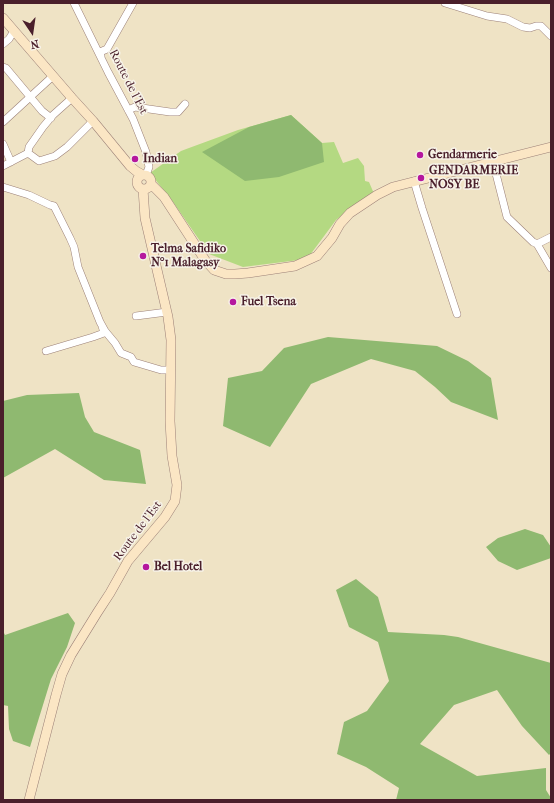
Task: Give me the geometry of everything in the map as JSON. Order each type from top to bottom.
[{"type":"main road","points":[[3,18],[72,98],[94,121],[143,181],[164,197],[205,260],[214,270],[226,274],[248,273],[295,266],[317,256],[332,238],[340,224],[350,213],[377,195],[393,187],[551,147]]},
{"type":"main road","name":"Route de l'Est","points":[[29,800],[56,694],[62,674],[71,655],[96,613],[110,593],[128,561],[165,517],[175,501],[177,485],[172,456],[170,421],[171,340],[167,312],[145,218],[143,181]]},
{"type":"street","name":"Route de l'Est","points":[[74,3],[133,119],[146,152],[149,167],[143,181]]},
{"type":"street","points":[[103,61],[100,52],[107,49],[133,3]]},
{"type":"street","points":[[445,3],[487,16],[507,19],[522,27],[530,28],[541,26],[551,36]]},
{"type":"street","points":[[3,44],[9,39],[14,31]]},
{"type":"street","points":[[3,67],[6,68],[42,111],[51,118]]},
{"type":"street","points":[[3,122],[53,76]]},
{"type":"street","points":[[28,153],[29,147],[43,127],[72,98]]},
{"type":"street","points":[[128,110],[135,107],[178,112],[184,104]]},
{"type":"street","points":[[28,153],[39,160],[55,156],[67,147],[94,121]]},
{"type":"street","points":[[3,144],[11,162]]},
{"type":"street","points":[[3,166],[28,153]]},
{"type":"street","points":[[493,162],[507,216],[533,242],[537,244],[551,268]]},
{"type":"street","points":[[414,182],[456,314]]},
{"type":"street","points":[[3,187],[29,195],[54,206],[74,247],[78,267],[104,333],[46,351]]},
{"type":"street","points":[[537,244],[551,237]]},
{"type":"street","points":[[136,316],[167,312]]},
{"type":"street","points":[[100,322],[105,332],[115,343],[121,353],[130,357],[134,362],[161,370],[170,370]]},
{"type":"green space","points":[[291,115],[322,143],[334,142],[343,163],[358,158],[364,166],[365,181],[369,182],[375,196],[358,203],[336,220],[307,259],[243,267],[209,254],[173,202],[150,173],[181,151],[238,130]]},
{"type":"green space","points":[[291,115],[322,143],[324,162],[279,177],[245,181],[202,152],[249,127]]},
{"type":"green space","points":[[328,337],[437,346],[468,361],[491,378],[498,420],[451,402],[415,371],[371,359],[311,384],[270,447],[223,426],[228,378],[262,371],[284,348]]},
{"type":"green space","points":[[79,393],[85,417],[94,432],[140,450],[146,484],[104,480],[55,449],[3,478],[3,401],[27,395]]},
{"type":"green space","points":[[525,529],[543,535],[551,547],[551,558],[517,570],[498,561],[486,547],[498,538]]},
{"type":"green space","points":[[356,579],[378,597],[388,632],[458,637],[551,663],[551,753],[549,755],[522,726],[497,690],[454,705],[420,744],[477,776],[546,768],[546,790],[551,800],[396,800],[399,788],[366,767],[337,754],[344,722],[367,711],[389,681],[378,642],[349,627],[336,590]]},
{"type":"green space","points":[[68,613],[75,623],[67,647],[51,679],[30,747],[13,741],[9,729],[8,706],[3,705],[3,631],[5,635]]},
{"type":"place","name":"Gendarmerie","points":[[420,155]]},
{"type":"place","name":"Indian","points":[[135,159]]},
{"type":"place","name":"GENDARMERIE NOSY BE","points":[[421,178]]},
{"type":"place","name":"Telma Safidiko N°1 Malagasy","points":[[143,256]]},
{"type":"place","name":"Fuel Tsena","points":[[233,302]]},
{"type":"place","name":"Bel Hotel","points":[[146,567]]}]
